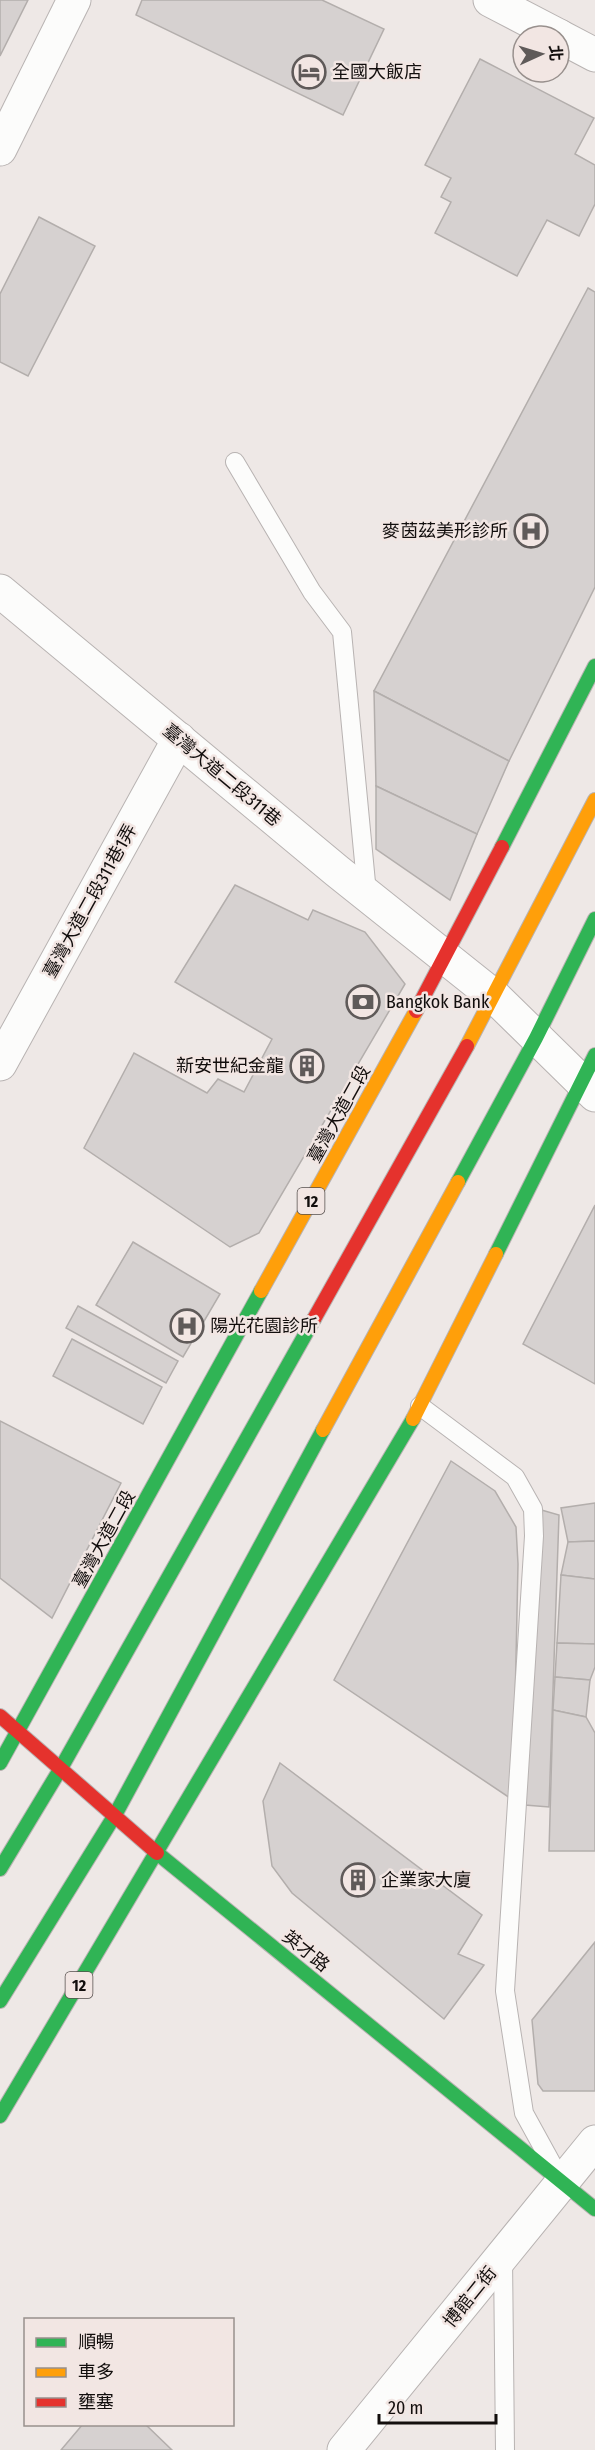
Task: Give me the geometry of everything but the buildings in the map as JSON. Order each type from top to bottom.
[{"type":"main road","name":"臺灣大道二段","points":[[0,1763],[446,956],[595,666]]},
{"type":"main road","points":[[0,1869],[61,1768],[495,997],[595,800]]},
{"type":"main road","points":[[0,2001],[115,1815],[536,1038],[595,919]]},
{"type":"main road","name":"12","points":[[0,2116],[420,1406],[588,1089],[595,1055]]},
{"type":"main road","name":"英才路","points":[[0,1716],[157,1853],[595,2209]]},
{"type":"street","points":[[0,149],[74,0]]},
{"type":"street","points":[[490,0],[536,24]]},
{"type":"street","points":[[571,42],[595,55]]},
{"type":"street","name":"臺灣大道二段311巷","points":[[0,591],[495,997],[588,1089]]},
{"type":"street","name":"臺灣大道二段311巷1弄","points":[[0,1064],[179,739]]},
{"type":"street","name":"博館二街","points":[[344,2450],[595,2142]]},
{"type":"lane","points":[[235,462],[312,592],[342,632],[367,893]]},
{"type":"lane","points":[[420,1406],[515,1477],[533,1509],[534,1536],[505,1991],[524,2114],[562,2182]]},
{"type":"lane","points":[[503,2257],[506,2450]]},
{"type":"traffic: fast","points":[[502,847],[595,666]]},
{"type":"traffic: fast","points":[[458,1182],[536,1038],[595,919]]},
{"type":"traffic: fast","points":[[496,1254],[595,1055]]},
{"type":"traffic: fast","points":[[0,1763],[261,1291]]},
{"type":"traffic: fast","points":[[0,1869],[61,1768],[314,1319]]},
{"type":"traffic: fast","points":[[0,2116],[413,1419]]},
{"type":"traffic: fast","points":[[0,2001],[115,1815],[323,1430]]},
{"type":"traffic: fast","points":[[157,1853],[595,2209]]},
{"type":"traffic: slow","points":[[467,1046],[595,800]]},
{"type":"traffic: slow","points":[[261,1291],[416,1011]]},
{"type":"traffic: slow","points":[[323,1430],[458,1182]]},
{"type":"traffic: slow","points":[[413,1419],[496,1254]]},
{"type":"traffic: jam","points":[[416,1011],[502,847]]},
{"type":"traffic: jam","points":[[314,1319],[467,1046]]},
{"type":"traffic: jam","points":[[0,1716],[157,1853]]},
{"type":"place","name":"全國大飯店","points":[[309,72]]},
{"type":"place","name":"麥茵茲美形診所","points":[[531,531]]},
{"type":"place","name":"Bangkok Bank","points":[[363,1002]]},
{"type":"place","name":"新安世紀金龍","points":[[307,1066]]},
{"type":"place","name":"陽光花園診所","points":[[187,1326]]},
{"type":"place","name":"企業家大廈","points":[[358,1880]]}]
